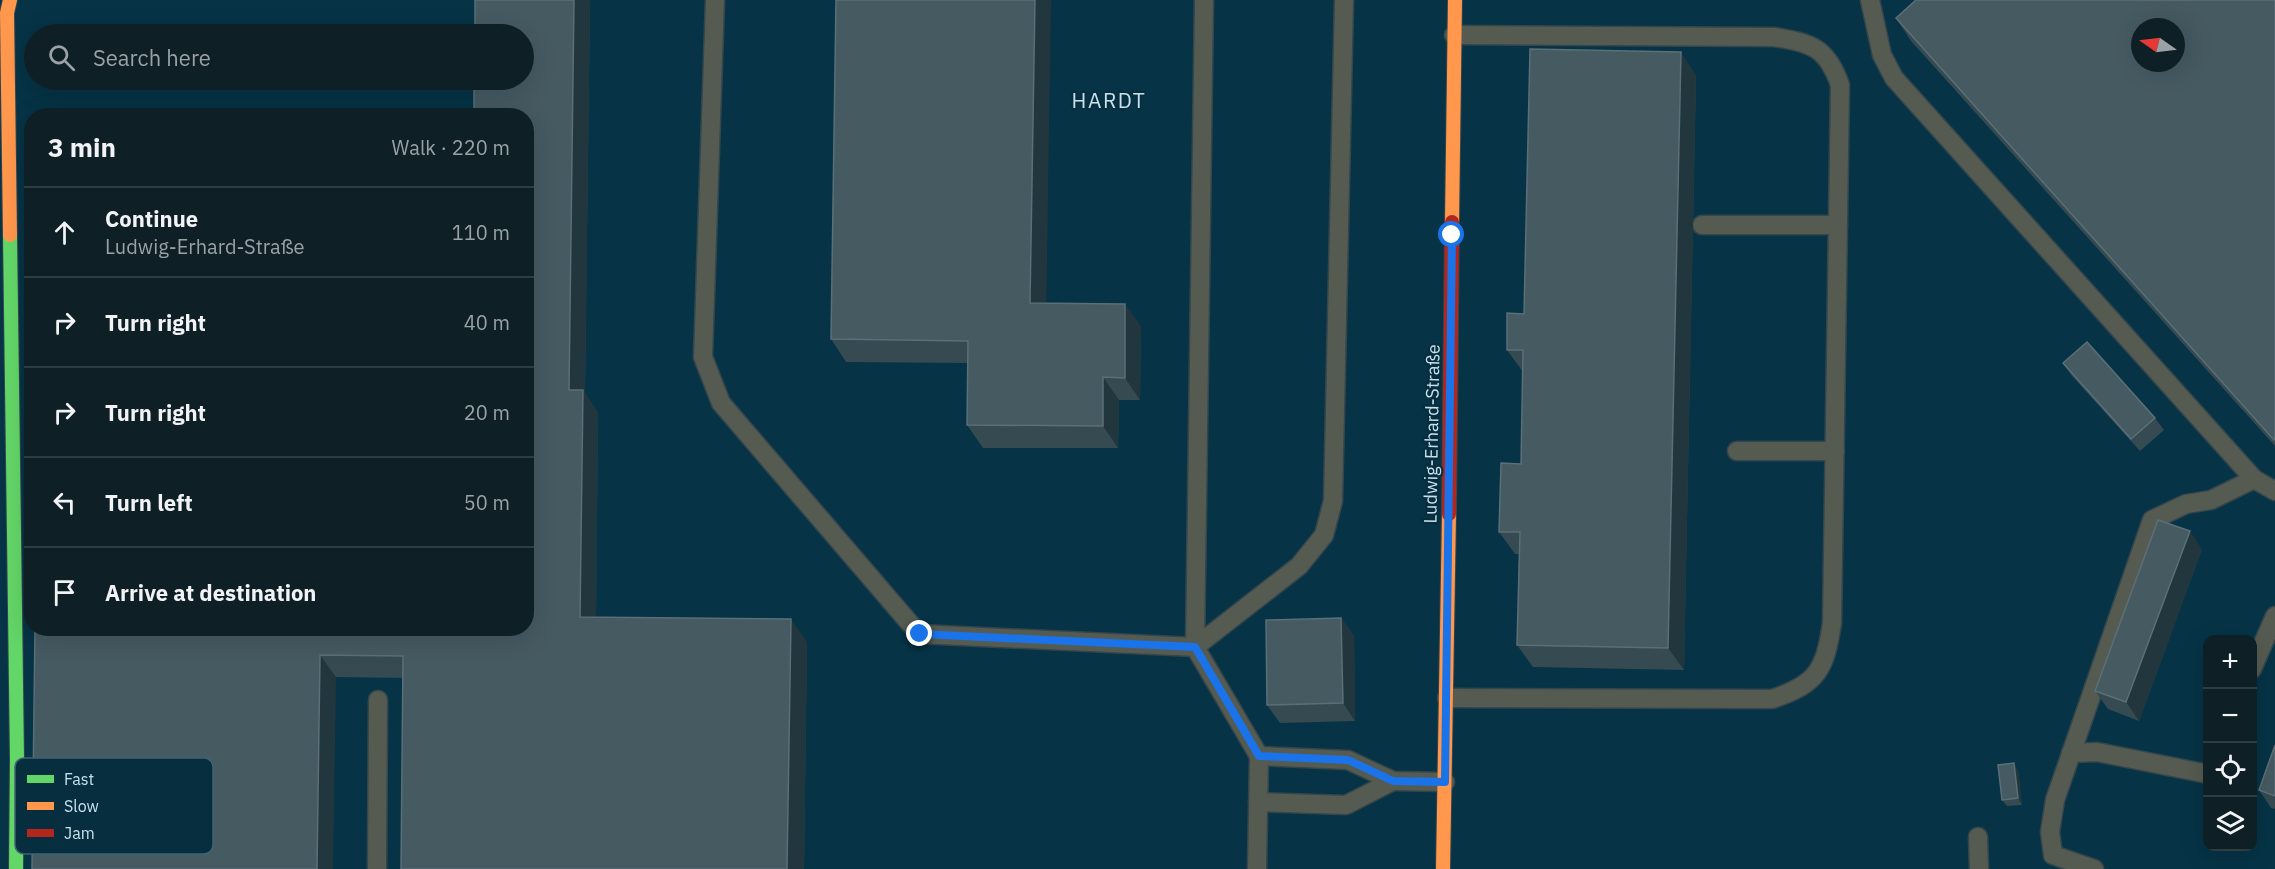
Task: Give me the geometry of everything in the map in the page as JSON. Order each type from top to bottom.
[{"type":"street","points":[[10,0],[7,13],[17,758]]},
{"type":"street","name":"Ludwig-Erhard-Straße","points":[[1443,869],[1448,698],[1455,0]]},
{"type":"street","points":[[16,854],[16,869]]},
{"type":"lane","points":[[715,0],[703,357],[721,404],[920,634],[1195,647],[1299,566],[1324,535],[1334,501],[1344,0]]},
{"type":"lane","points":[[1204,0],[1195,647],[1259,756],[1257,869]]},
{"type":"lane","points":[[1870,0],[1882,55],[1894,78],[2254,479],[2275,491]]},
{"type":"lane","points":[[1448,698],[1772,699],[1797,691],[1817,673],[1828,650],[1832,623],[1840,85],[1834,66],[1817,48],[1797,41],[1774,37],[1454,35]]},
{"type":"lane","points":[[1702,225],[1838,225]]},
{"type":"lane","points":[[1737,451],[1835,451]]},
{"type":"lane","points":[[2094,869],[2053,855],[2050,832],[2055,800],[2152,520],[2186,504],[2211,500],[2254,479]]},
{"type":"lane","points":[[2257,659],[2275,616]]},
{"type":"lane","points":[[377,869],[378,700]]},
{"type":"lane","points":[[2071,753],[2097,752],[2203,773]]},
{"type":"lane","points":[[1259,756],[1348,760],[1393,781],[1445,782]]},
{"type":"lane","points":[[1258,802],[1346,805],[1393,781]]},
{"type":"lane","points":[[1978,837],[1979,869]]},
{"type":"shaded area","points":[[0,0],[2275,0],[2275,869],[0,869]]},
{"type":"building","points":[[475,0],[574,0],[569,390],[583,390],[580,617],[791,619],[787,869],[401,869],[403,656],[320,655],[317,869],[32,869],[32,854],[213,854],[213,758],[33,758],[35,636],[534,636],[534,108],[474,108],[474,90],[534,90],[534,24],[475,24]]},
{"type":"building","points":[[836,0],[1035,0],[1030,303],[1125,304],[1125,378],[1103,377],[1103,426],[967,425],[968,341],[831,339]]},
{"type":"building","points":[[1916,0],[2275,0],[2274,440],[1896,18]]},
{"type":"building","points":[[1530,49],[1681,52],[1668,648],[1517,645],[1520,532],[1499,532],[1501,463],[1521,464],[1523,350],[1507,350],[1507,313],[1524,314]]},
{"type":"building","points":[[2087,342],[2155,418],[2131,439],[2063,363]]},
{"type":"building","points":[[2158,520],[2190,531],[2126,702],[2095,691]]},
{"type":"building","points":[[1341,618],[1343,703],[1267,705],[1266,620]]},
{"type":"building","points":[[2275,745],[2275,796],[2259,790]]},
{"type":"building","points":[[2014,763],[2018,798],[2002,800],[1998,765]]},
{"type":"traffic: fast","points":[[10,235],[17,758]]},
{"type":"traffic: fast","points":[[16,854],[16,869]]},
{"type":"traffic: slow","points":[[10,0],[7,13],[10,235]]},
{"type":"traffic: slow","points":[[1452,222],[1455,0]]},
{"type":"traffic: slow","points":[[1443,869],[1449,514]]},
{"type":"traffic: jam","points":[[1449,514],[1452,222]]},
{"type":"district","name":"HARDT","points":[[1109,101]]},
{"type":"route","points":[[920,634],[1195,647],[1259,756],[1348,760],[1393,781],[1445,782],[1448,698],[1452,235]]}]
